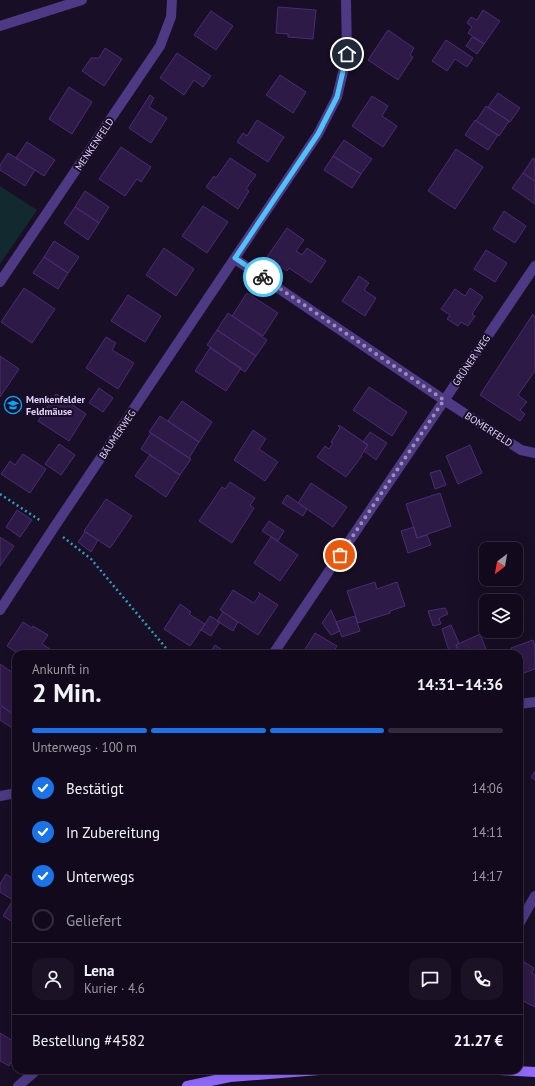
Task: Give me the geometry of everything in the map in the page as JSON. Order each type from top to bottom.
[{"type":"main road","points":[[523,1071],[535,1072]]},
{"type":"main road","points":[[187,1086],[230,1077],[268,1074]]},
{"type":"street","points":[[0,26],[82,0]]},
{"type":"street","name":"MENKENFELD","points":[[0,282],[160,46],[171,17],[172,0]]},
{"type":"street","name":"BÄUMERWEG","points":[[0,610],[318,134],[337,97],[347,54],[346,0]]},
{"type":"street","points":[[235,258],[444,400]]},
{"type":"street","name":"GRÜNER WEG","points":[[276,650],[535,266]]},
{"type":"street","name":"BOMERFELD","points":[[444,400],[522,450],[535,453]]},
{"type":"street","points":[[523,704],[535,702]]},
{"type":"street","points":[[0,796],[12,794]]},
{"type":"street","points":[[523,917],[535,896]]},
{"type":"street","points":[[18,1086],[32,1074]]},
{"type":"path","points":[[0,494],[53,529],[91,559],[168,650]]},
{"type":"green space","points":[[0,186],[37,210],[0,264]]},
{"type":"building","points":[[278,7],[316,10],[313,39],[288,37],[288,34],[276,33]]},
{"type":"building","points":[[483,10],[500,21],[484,44],[468,33],[472,27],[467,23],[471,17],[477,20]]},
{"type":"building","points":[[211,11],[233,26],[216,50],[194,35]]},
{"type":"building","points":[[388,30],[414,48],[410,55],[413,57],[398,80],[368,60]]},
{"type":"building","points":[[472,37],[484,44],[477,54],[466,46]]},
{"type":"building","points":[[446,40],[473,58],[467,67],[455,59],[447,71],[432,61]]},
{"type":"building","points":[[105,48],[122,59],[104,86],[82,71],[91,58],[99,58]]},
{"type":"building","points":[[177,53],[211,76],[203,87],[194,80],[184,95],[160,78]]},
{"type":"building","points":[[280,75],[306,92],[293,113],[266,95]]},
{"type":"building","points":[[69,87],[92,102],[72,134],[49,119]]},
{"type":"building","points":[[498,93],[520,108],[510,122],[488,107]]},
{"type":"building","points":[[150,95],[154,98],[149,107],[167,118],[151,143],[129,128]]},
{"type":"building","points":[[372,96],[388,106],[382,116],[397,126],[383,147],[352,126]]},
{"type":"building","points":[[486,106],[509,121],[499,136],[476,121]]},
{"type":"building","points":[[257,120],[284,137],[268,162],[237,142],[243,133],[247,136]]},
{"type":"building","points":[[475,120],[498,135],[488,150],[465,135]]},
{"type":"building","points":[[344,140],[372,159],[361,174],[333,156]]},
{"type":"building","points":[[27,142],[55,160],[44,176],[16,158]]},
{"type":"building","points":[[121,147],[151,167],[141,182],[137,179],[125,196],[99,179]]},
{"type":"building","points":[[456,149],[483,167],[455,209],[428,191]]},
{"type":"building","points":[[8,153],[35,170],[25,186],[0,170],[0,165]]},
{"type":"building","points":[[333,156],[361,174],[352,188],[324,170]]},
{"type":"building","points":[[230,158],[256,175],[246,189],[249,191],[238,209],[206,187],[214,176],[216,178]]},
{"type":"building","points":[[533,158],[535,159],[535,181],[523,173]]},
{"type":"building","points":[[523,173],[535,181],[535,204],[512,188]]},
{"type":"building","points":[[85,191],[109,207],[99,223],[75,207]]},
{"type":"building","points":[[203,206],[228,222],[207,253],[182,236]]},
{"type":"building","points":[[75,207],[99,223],[88,240],[64,223]]},
{"type":"building","points":[[504,211],[526,226],[515,243],[493,229]]},
{"type":"building","points":[[287,228],[304,240],[296,251],[302,255],[307,248],[326,261],[311,283],[289,268],[287,271],[267,257]]},
{"type":"building","points":[[54,241],[79,257],[68,273],[44,257]]},
{"type":"building","points":[[164,248],[194,269],[176,296],[146,275]]},
{"type":"building","points":[[486,250],[507,263],[495,282],[474,269]]},
{"type":"building","points":[[44,257],[68,273],[58,289],[33,273]]},
{"type":"building","points":[[359,276],[369,283],[364,290],[376,298],[365,316],[342,301]]},
{"type":"building","points":[[24,288],[55,309],[32,343],[1,322]]},
{"type":"building","points":[[470,288],[483,297],[472,314],[475,316],[468,326],[461,322],[458,326],[447,319],[450,315],[441,309],[455,289],[465,296]]},
{"type":"building","points":[[247,293],[278,313],[263,336],[232,316]]},
{"type":"building","points":[[128,295],[161,316],[145,342],[111,321]]},
{"type":"building","points":[[228,313],[267,340],[256,356],[217,330]]},
{"type":"building","points":[[533,314],[535,318],[535,371],[518,395],[527,402],[520,410],[525,414],[520,421],[480,395]]},
{"type":"building","points":[[217,330],[256,356],[245,372],[207,345]]},
{"type":"building","points":[[106,337],[116,343],[112,350],[134,363],[118,389],[86,368]]},
{"type":"building","points":[[210,348],[241,368],[226,391],[195,371]]},
{"type":"building","points":[[0,356],[19,369],[0,397]]},
{"type":"building","points":[[369,387],[407,412],[392,436],[353,410]]},
{"type":"building","points":[[99,388],[113,398],[103,412],[89,403]]},
{"type":"building","points":[[56,394],[86,414],[69,441],[38,421]]},
{"type":"building","points":[[182,401],[212,422],[199,442],[168,421]]},
{"type":"building","points":[[160,416],[199,442],[189,458],[149,432]]},
{"type":"building","points":[[339,425],[368,445],[362,456],[346,477],[317,457],[325,446],[329,449],[333,443],[331,442],[340,428],[338,426]]},
{"type":"building","points":[[253,430],[266,439],[259,449],[278,462],[265,481],[234,460]]},
{"type":"building","points":[[370,432],[387,443],[376,460],[364,451],[368,445],[363,442]]},
{"type":"building","points":[[151,433],[191,459],[180,475],[141,449]]},
{"type":"building","points":[[59,444],[75,455],[61,475],[45,464]]},
{"type":"building","points":[[470,445],[482,473],[458,484],[446,456]]},
{"type":"building","points":[[23,454],[46,469],[30,493],[1,474],[10,461],[15,465]]},
{"type":"building","points":[[150,455],[180,475],[166,497],[135,476]]},
{"type":"building","points":[[440,470],[446,485],[435,489],[430,473]]},
{"type":"building","points":[[230,482],[255,498],[250,505],[254,508],[232,543],[199,521],[222,487],[225,489]]},
{"type":"building","points":[[311,483],[347,507],[333,527],[298,503]]},
{"type":"building","points":[[440,493],[451,526],[417,538],[406,504]]},
{"type":"building","points":[[287,495],[307,509],[303,516],[282,503]]},
{"type":"building","points":[[106,499],[132,516],[110,548],[84,531]]},
{"type":"building","points":[[17,510],[32,520],[20,537],[6,527]]},
{"type":"building","points":[[269,521],[284,531],[278,541],[262,531]]},
{"type":"building","points":[[414,527],[417,538],[427,535],[431,545],[408,553],[401,531]]},
{"type":"building","points":[[85,532],[98,540],[91,552],[78,542]]},
{"type":"building","points":[[0,537],[14,546],[0,566]]},
{"type":"building","points":[[271,537],[298,555],[280,581],[254,563]]},
{"type":"building","points":[[375,582],[377,589],[397,582],[405,606],[390,611],[390,613],[358,623],[347,591]]},
{"type":"building","points":[[233,590],[254,603],[260,594],[258,592],[278,605],[258,635],[220,610]]},
{"type":"building","points":[[180,604],[191,612],[189,614],[205,624],[190,646],[164,629]]},
{"type":"building","points":[[445,608],[448,614],[439,618],[441,624],[433,626],[428,611]]},
{"type":"building","points":[[331,610],[340,631],[331,635],[322,623]]},
{"type":"building","points":[[223,612],[238,622],[233,631],[217,621]]},
{"type":"building","points":[[210,616],[220,622],[211,636],[201,630]]},
{"type":"building","points":[[355,616],[360,631],[342,637],[336,622]]},
{"type":"building","points":[[23,622],[48,635],[42,644],[50,649],[13,650],[7,646]]},
{"type":"building","points":[[451,625],[459,643],[456,645],[458,650],[449,650],[442,629]]},
{"type":"building","points":[[315,633],[337,646],[334,650],[304,650]]},
{"type":"building","points":[[479,634],[479,638],[482,638],[486,650],[458,650],[456,645]]},
{"type":"building","points":[[533,640],[535,646],[535,669],[523,673],[523,650],[512,650],[511,648]]},
{"type":"building","points":[[215,645],[222,650],[212,650]]},
{"type":"building","points":[[0,664],[12,672],[12,713],[0,705]]},
{"type":"building","points":[[2,706],[12,713],[12,728],[0,720],[0,708]]},
{"type":"building","points":[[535,771],[535,780],[531,777]]},
{"type":"building","points":[[6,874],[12,878],[12,899],[0,892],[0,884]]},
{"type":"building","points":[[12,901],[12,922],[3,916]]},
{"type":"building","points":[[524,962],[534,968],[532,973],[535,975],[535,1007],[523,1001]]},
{"type":"building","points":[[0,1033],[12,1040],[12,1061],[9,1066],[0,1061]]},
{"type":"way so far","points":[[263,277],[444,400],[340,555]]},
{"type":"place","name":"Menkenfelder Feldmäuse","points":[[13,405]]},
{"type":"route","points":[[263,277],[235,258],[318,134],[337,97],[347,54]]}]
